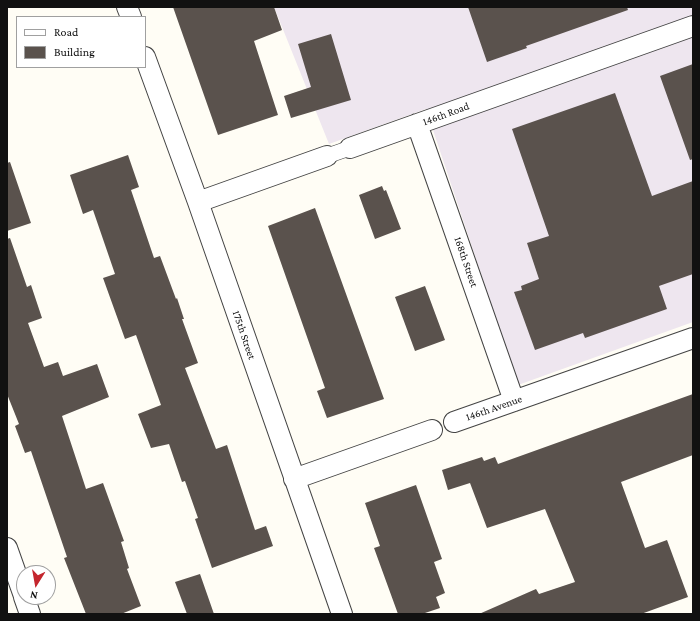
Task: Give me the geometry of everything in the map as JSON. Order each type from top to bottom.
[{"type":"street","name":"146th Road","points":[[198,202],[693,26]]},
{"type":"street","name":"175th Street","points":[[146,60],[198,202],[342,614]]},
{"type":"street","name":"168th Street","points":[[417,124],[514,401]]},
{"type":"street","name":"146th Avenue","points":[[294,479],[693,338]]},
{"type":"street","points":[[7,548],[16,574]]},
{"type":"shaded area","points":[[274,7],[693,7],[693,322],[518,385],[426,109],[329,144]]},
{"type":"building","points":[[173,7],[274,7],[282,30],[254,41],[278,115],[218,135]]},
{"type":"building","points":[[468,7],[627,7],[628,10],[526,46],[527,48],[487,62]]},
{"type":"building","points":[[331,34],[351,100],[291,118],[284,96],[311,87],[298,44]]},
{"type":"building","points":[[693,64],[693,159],[690,160],[660,76]]},
{"type":"building","points":[[615,93],[652,196],[693,181],[693,274],[659,286],[667,309],[585,338],[583,333],[535,350],[514,292],[522,290],[521,286],[539,279],[527,243],[549,236],[512,129]]},
{"type":"building","points":[[128,155],[139,187],[131,190],[154,258],[160,256],[176,299],[177,298],[184,319],[182,319],[198,363],[185,368],[216,449],[227,445],[255,530],[266,526],[273,546],[212,568],[195,519],[198,518],[185,481],[182,482],[169,444],[151,448],[138,414],[161,405],[136,335],[125,339],[103,278],[115,274],[93,210],[83,214],[70,175]]},
{"type":"building","points":[[10,162],[31,223],[7,231],[7,163]]},
{"type":"building","points":[[382,186],[384,191],[386,190],[401,229],[375,239],[359,195]]},
{"type":"building","points":[[315,208],[384,399],[327,418],[317,391],[325,388],[268,226]]},
{"type":"building","points":[[10,238],[27,287],[31,285],[42,318],[28,323],[44,367],[58,362],[63,376],[97,364],[109,397],[62,416],[86,489],[103,483],[124,541],[121,542],[129,568],[127,569],[141,606],[121,614],[86,614],[64,558],[67,557],[31,451],[25,453],[15,426],[19,424],[7,394],[7,239]]},
{"type":"building","points":[[425,286],[445,340],[415,351],[395,297]]},
{"type":"building","points":[[693,394],[693,455],[621,482],[645,548],[667,540],[688,597],[641,614],[479,614],[536,589],[539,594],[575,582],[545,509],[487,528],[470,483],[448,490],[442,470],[482,457],[484,461],[495,457],[498,464]]},
{"type":"building","points":[[416,485],[442,559],[434,562],[445,593],[436,597],[440,608],[422,614],[398,614],[374,548],[380,546],[365,503]]},
{"type":"building","points":[[200,574],[214,614],[187,614],[175,582]]}]
